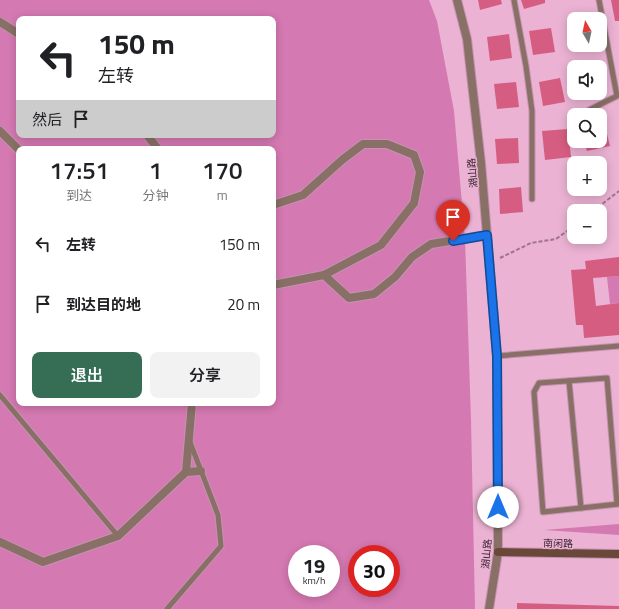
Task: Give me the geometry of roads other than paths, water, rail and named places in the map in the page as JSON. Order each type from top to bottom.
[{"type":"street","name":"湖山路","points":[[457,0],[468,39],[481,163],[497,356],[498,552],[489,609]]},
{"type":"street","points":[[0,22],[16,32]]},
{"type":"street","points":[[0,131],[16,147]]},
{"type":"street","points":[[149,138],[156,146]]},
{"type":"street","points":[[276,204],[303,195],[342,160],[363,144],[387,144],[414,155],[420,172],[414,203],[382,245],[324,275],[276,284]]},
{"type":"street","points":[[324,275],[349,298],[374,294],[395,277],[412,257],[431,244],[487,235]]},
{"type":"street","points":[[186,472],[192,406]]},
{"type":"street","points":[[0,542],[43,562],[118,536],[186,472],[201,471]]},
{"type":"street","name":"南闲路","points":[[498,552],[619,554]]},
{"type":"lane","points":[[514,0],[526,66],[532,111],[532,199]]},
{"type":"lane","points":[[593,108],[617,96],[599,0]]},
{"type":"lane","points":[[497,356],[619,346]]},
{"type":"lane","points":[[607,378],[618,504],[543,512],[534,392],[538,383],[607,378]]},
{"type":"lane","points":[[569,381],[581,508]]},
{"type":"lane","points":[[0,395],[118,536]]},
{"type":"lane","points":[[167,609],[221,546],[218,515],[189,439]]}]
